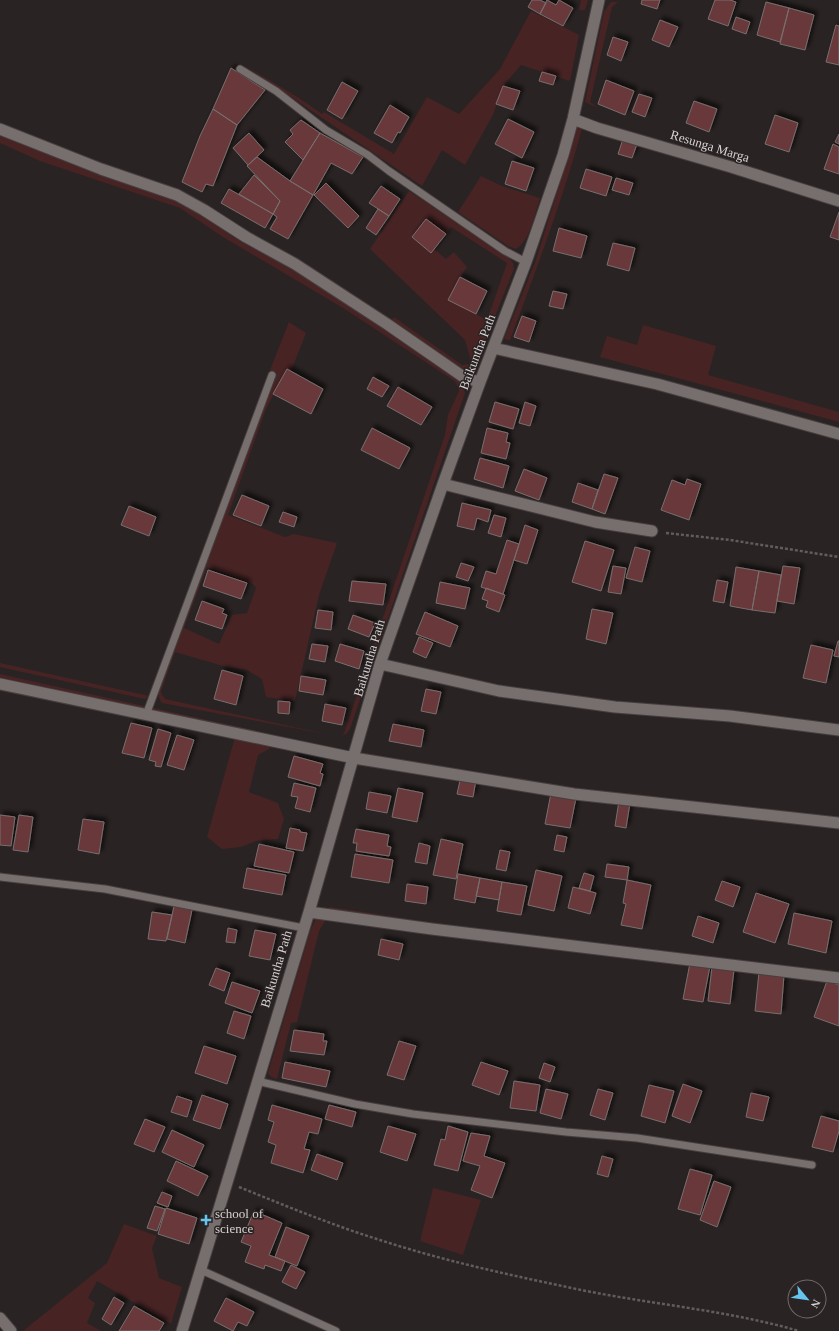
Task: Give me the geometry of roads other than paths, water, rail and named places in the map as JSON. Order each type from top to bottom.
[{"type":"street","name":"Baikuntha Path","points":[[182,1331],[309,912],[380,664],[443,484],[526,262],[563,155],[573,119],[599,0]]},
{"type":"street","name":"Resunga Marga","points":[[573,119],[597,128],[731,166],[839,201]]},
{"type":"street","points":[[0,129],[102,169],[177,195],[294,264],[387,324],[465,378],[480,382]]},
{"type":"street","points":[[493,348],[657,384],[839,434]]},
{"type":"street","points":[[443,484],[595,522],[652,531]]},
{"type":"street","points":[[380,664],[499,691],[545,698],[615,708],[730,716],[839,730]]},
{"type":"street","points":[[0,684],[146,716],[354,758],[574,794],[839,824]]},
{"type":"street","points":[[309,912],[432,930],[839,978]]},
{"type":"street","points":[[0,1318],[11,1331]]},
{"type":"lane","points":[[240,69],[276,91],[326,130],[368,155],[504,251],[526,262]]},
{"type":"lane","points":[[146,716],[272,375]]},
{"type":"lane","points":[[0,877],[105,889],[304,928]]},
{"type":"lane","points":[[257,1081],[355,1104],[413,1114],[566,1132],[637,1138],[812,1165]]},
{"type":"lane","points":[[201,1270],[336,1331]]},
{"type":"place","name":"school of science","points":[[206,1220]]}]
